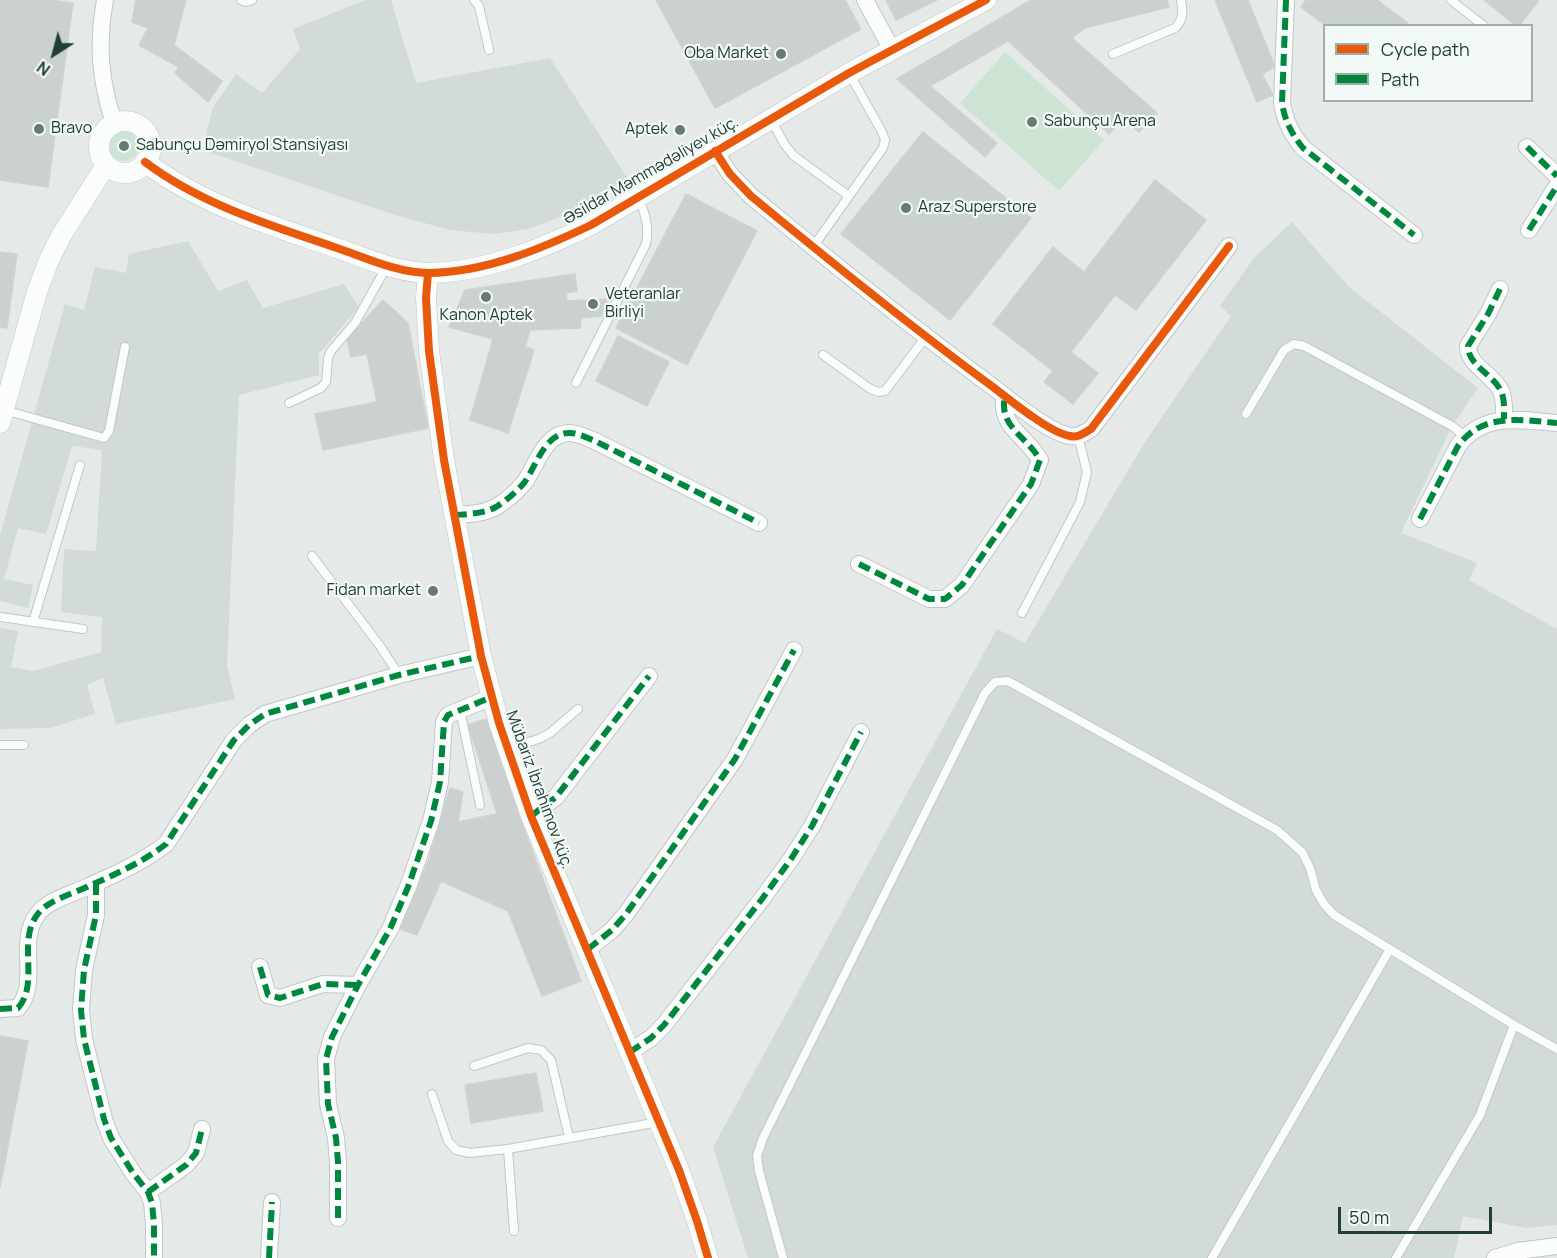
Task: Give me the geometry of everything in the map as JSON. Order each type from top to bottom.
[{"type":"street","points":[[105,0],[100,32],[100,59],[104,94],[114,123]]},
{"type":"street","points":[[865,0],[892,50]]},
{"type":"street","name":"Əsildar Məmmədəliyev küç.","points":[[145,162],[166,178],[217,205],[387,265],[428,273],[455,270],[491,263],[526,252],[591,225],[849,73],[986,0]]},
{"type":"street","points":[[1286,0],[1282,103],[1284,118],[1291,133],[1304,148],[1414,235]]},
{"type":"street","points":[[128,121],[141,127],[146,132],[151,147],[145,162],[140,168],[125,172],[118,172],[106,165],[101,159],[99,145],[103,132],[114,123],[128,121]]},
{"type":"street","points":[[1527,147],[1557,176]]},
{"type":"street","points":[[715,151],[730,174],[751,196],[925,338],[1058,432],[1070,436],[1078,436],[1091,429],[1229,246]]},
{"type":"street","points":[[2,416],[37,292],[49,260],[61,236],[106,165]]},
{"type":"street","points":[[1529,230],[1557,186]]},
{"type":"street","name":"Mübariz İbrahimov küç.","points":[[428,273],[426,298],[429,351],[444,460],[481,656],[492,697],[507,749],[531,816],[659,1122],[697,1221],[708,1258]]},
{"type":"street","points":[[1500,289],[1468,346],[1468,352],[1471,359],[1495,380],[1502,392],[1504,419]]},
{"type":"street","points":[[859,564],[929,599],[945,599],[962,585],[1031,484],[1040,460],[1034,450],[1007,421],[1002,408],[1005,396]]},
{"type":"street","points":[[1420,519],[1451,458],[1465,436],[1474,429],[1504,419],[1557,423]]},
{"type":"street","points":[[455,515],[479,513],[495,508],[524,483],[548,443],[557,436],[569,432],[595,441],[759,523]]},
{"type":"street","points":[[588,949],[612,930],[626,914],[715,790],[735,759],[794,650]]},
{"type":"street","points":[[0,1009],[18,1008],[24,1001],[27,990],[28,940],[31,924],[38,913],[49,905],[153,855],[166,844],[234,740],[249,725],[265,714],[399,675],[481,656]]},
{"type":"street","points":[[531,816],[556,797],[649,676]]},
{"type":"street","points":[[338,1218],[338,1162],[336,1138],[328,1104],[326,1059],[332,1037],[390,929],[408,887],[431,821],[440,782],[444,722],[448,715],[492,697]]},
{"type":"street","points":[[630,1052],[651,1038],[664,1024],[762,899],[812,826],[861,732]]},
{"type":"street","points":[[96,883],[96,915],[84,970],[81,1010],[84,1039],[111,1138],[148,1192],[152,1203],[154,1258]]},
{"type":"street","points":[[260,967],[268,995],[280,998],[323,984],[358,985]]},
{"type":"street","points":[[148,1192],[186,1165],[196,1154],[202,1129]]},
{"type":"street","points":[[269,1258],[272,1202]]},
{"type":"street","points":[[1495,1258],[1518,1251],[1557,1246]]},
{"type":"lane","points":[[241,0],[246,2],[252,0]]},
{"type":"lane","points":[[474,0],[479,6],[489,50]]},
{"type":"lane","points":[[1113,54],[1175,28],[1181,22],[1184,12],[1181,0]]},
{"type":"lane","points":[[1451,0],[1481,24]]},
{"type":"lane","points":[[813,247],[883,148],[885,140],[849,73]]},
{"type":"lane","points":[[770,118],[794,156],[849,196]]},
{"type":"lane","points":[[576,383],[646,244],[648,231],[638,197]]},
{"type":"lane","points":[[289,403],[321,388],[326,382],[328,358],[331,351],[355,323],[387,265]]},
{"type":"lane","points":[[823,355],[869,388],[878,392],[885,391],[925,338]]},
{"type":"lane","points":[[1246,414],[1284,350],[1294,344],[1304,346],[1452,426],[1465,436]]},
{"type":"lane","points":[[2,416],[104,438],[109,431],[125,347]]},
{"type":"lane","points":[[1022,613],[1080,502],[1087,472],[1078,436]]},
{"type":"lane","points":[[33,622],[80,465]]},
{"type":"lane","points":[[312,556],[399,675]]},
{"type":"lane","points":[[0,617],[82,629]]},
{"type":"lane","points":[[783,1258],[759,1172],[757,1156],[763,1138],[985,693],[995,682],[1008,681],[1278,831],[1302,852],[1310,868],[1316,890],[1334,915],[1557,1049]]},
{"type":"lane","points":[[507,749],[550,733],[578,709]]},
{"type":"lane","points":[[459,710],[480,805]]},
{"type":"lane","points":[[0,746],[24,745]]},
{"type":"lane","points":[[1212,1258],[1390,949]]},
{"type":"lane","points":[[1396,1258],[1480,1115],[1514,1025]]},
{"type":"lane","points":[[474,1066],[528,1048],[541,1050],[552,1060],[569,1137]]},
{"type":"lane","points":[[432,1094],[448,1141],[456,1150],[470,1153],[508,1149],[659,1122]]},
{"type":"lane","points":[[508,1149],[514,1231]]},
{"type":"shaded area","points":[[365,0],[391,0],[416,83],[550,58],[628,179],[568,214],[528,229],[494,234],[450,230],[395,215],[202,150],[213,107],[236,74],[262,93],[300,49],[293,29]]},
{"type":"shaded area","points":[[1292,222],[1349,287],[1478,388],[1452,426],[1401,533],[1477,563],[1469,580],[1557,629],[1557,1225],[1526,1228],[1463,1216],[1454,1258],[748,1258],[713,1147],[997,629],[1025,643],[1145,442],[1231,316],[1220,306],[1254,258]]},
{"type":"shaded area","points":[[188,241],[218,291],[247,280],[263,308],[344,284],[359,307],[319,354],[319,375],[239,395],[227,665],[235,699],[116,724],[103,678],[87,685],[95,714],[50,728],[0,729],[0,628],[18,631],[11,667],[33,671],[101,652],[102,617],[61,612],[64,549],[96,551],[102,450],[72,446],[46,534],[18,528],[4,579],[33,585],[28,608],[0,601],[0,535],[65,304],[84,310],[95,267],[126,273],[129,254]]},
{"type":"green space","name":"Sabunçu Arena","points":[[1005,52],[1104,140],[1059,191],[960,103]]},
{"type":"green space","name":"Sabunçu Dəmiryol Stansiyası","points":[[124,131],[130,132],[138,140],[138,152],[130,160],[124,161],[118,160],[110,152],[109,146],[110,140],[118,132]]},
{"type":"building","points":[[0,0],[50,0],[73,3],[48,187],[0,180]]},
{"type":"building","points":[[136,0],[186,0],[174,45],[222,81],[208,102],[175,73],[179,67],[139,45],[148,28],[132,22]]},
{"type":"building","points":[[656,0],[845,0],[861,29],[715,108]]},
{"type":"building","points":[[886,0],[937,0],[896,20]]},
{"type":"building","points":[[1031,0],[1167,0],[1169,7],[1085,28],[1072,38],[1157,113],[1139,132],[1123,119],[1109,134],[1008,41],[930,86],[997,143],[985,157],[897,79]]},
{"type":"building","points":[[1215,0],[1248,0],[1275,67],[1262,74],[1273,95],[1257,102]]},
{"type":"building","points":[[1306,0],[1377,0],[1408,23],[1323,24],[1301,7]]},
{"type":"building","points":[[1484,0],[1539,0],[1521,24],[1514,24]]},
{"type":"building","points":[[923,132],[1031,218],[950,320],[841,234]]},
{"type":"building","points":[[1155,180],[1206,220],[1136,310],[1115,295],[1071,352],[1098,373],[1073,404],[1044,382],[1053,371],[993,324],[1053,247],[1084,272]]},
{"type":"building","points":[[686,194],[757,231],[687,365],[616,328]]},
{"type":"building","points":[[0,252],[17,254],[7,328],[0,327]]},
{"type":"building","points":[[575,274],[577,291],[566,293],[567,301],[609,299],[601,316],[581,318],[580,328],[530,330],[525,347],[534,350],[508,433],[470,420],[493,339],[449,327],[465,290]]},
{"type":"building","points":[[383,300],[408,323],[428,428],[323,450],[315,414],[377,402],[367,354],[351,357],[347,339]]},
{"type":"building","points":[[618,336],[669,362],[647,406],[596,381]]},
{"type":"building","points":[[486,719],[581,981],[542,996],[508,911],[441,881],[417,935],[400,929],[429,859],[450,788],[463,792],[458,822],[497,814],[468,725]]},
{"type":"building","points":[[0,1036],[28,1041],[0,1187]]},
{"type":"building","points":[[536,1073],[543,1111],[471,1123],[465,1085]]},
{"type":"marked path","points":[[1286,0],[1282,103],[1292,132],[1303,148],[1414,235]]},
{"type":"marked path","points":[[1527,147],[1557,176]]},
{"type":"marked path","points":[[1529,230],[1557,186]]},
{"type":"marked path","points":[[1500,289],[1468,346],[1476,365],[1501,391],[1504,401],[1504,419]]},
{"type":"marked path","points":[[859,564],[929,599],[945,599],[962,585],[1031,484],[1040,460],[1010,424],[1004,407],[1005,396]]},
{"type":"marked path","points":[[1420,519],[1458,446],[1468,435],[1491,423],[1503,421],[1557,423]]},
{"type":"marked path","points":[[455,515],[481,512],[500,505],[524,483],[547,445],[560,435],[571,433],[595,441],[759,523]]},
{"type":"marked path","points":[[588,949],[612,930],[626,914],[735,759],[794,650]]},
{"type":"marked path","points":[[0,1009],[18,1008],[24,998],[27,987],[31,926],[41,910],[61,898],[129,867],[166,844],[234,740],[249,725],[265,714],[399,675],[481,656]]},
{"type":"marked path","points":[[531,816],[556,797],[649,676]]},
{"type":"marked path","points":[[338,1218],[338,1162],[336,1138],[328,1104],[326,1059],[332,1037],[390,929],[408,887],[431,821],[440,782],[444,722],[448,715],[492,697]]},
{"type":"marked path","points":[[630,1052],[651,1038],[664,1025],[791,859],[812,826],[861,732]]},
{"type":"marked path","points":[[96,883],[96,915],[84,970],[81,1010],[84,1039],[111,1138],[148,1192],[152,1203],[154,1258]]},
{"type":"marked path","points":[[260,967],[268,995],[280,998],[323,984],[358,985]]},
{"type":"marked path","points":[[148,1192],[186,1165],[196,1153],[202,1129]]},
{"type":"marked path","points":[[269,1258],[272,1202]]},
{"type":"cycle path","points":[[145,162],[213,202],[262,222],[382,264],[429,273],[450,272],[492,264],[513,258],[591,225],[849,73],[986,0]]},
{"type":"cycle path","points":[[715,151],[730,174],[751,196],[841,269],[931,341],[1041,423],[1070,436],[1078,436],[1091,429],[1229,246]]},
{"type":"cycle path","points":[[428,273],[426,298],[429,351],[444,460],[481,656],[499,723],[531,816],[679,1170],[708,1258]]},
{"type":"place","name":"Oba Market","points":[[781,54]]},
{"type":"place","name":"Sabunçu Arena","points":[[1032,122]]},
{"type":"place","name":"Bravo","points":[[39,129]]},
{"type":"place","name":"Aptek","points":[[680,130]]},
{"type":"place","name":"Sabunçu Dəmiryol Stansiyası","points":[[124,146]]},
{"type":"place","name":"Araz Superstore","points":[[906,208]]},
{"type":"place","name":"Kanon Aptek","points":[[486,297]]},
{"type":"place","name":"Veteranlar Birliyi","points":[[593,304]]},
{"type":"place","name":"Fidan market","points":[[433,591]]}]
